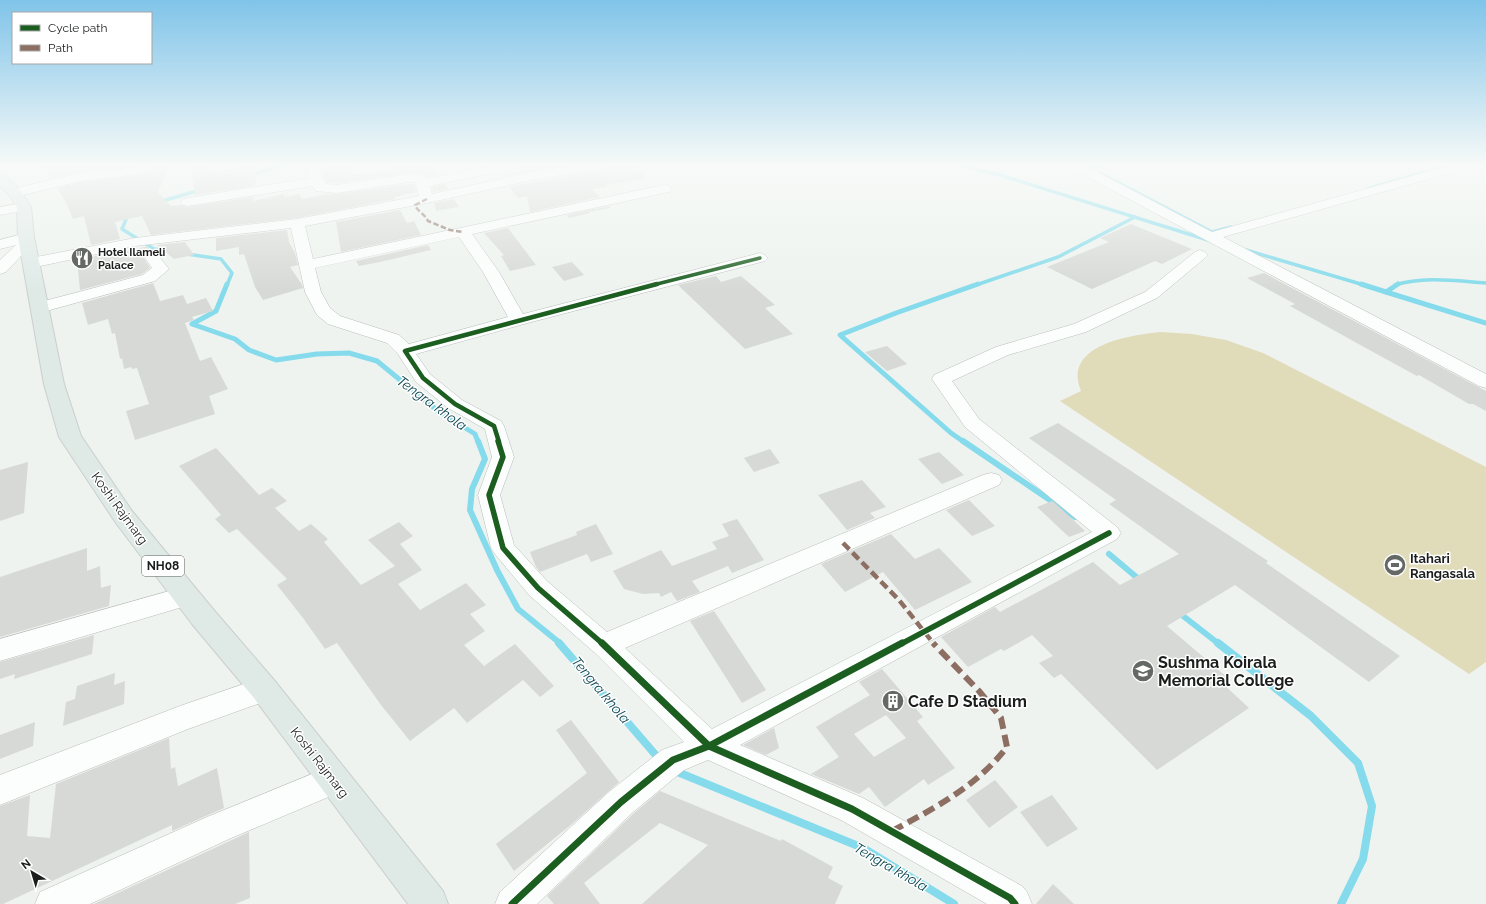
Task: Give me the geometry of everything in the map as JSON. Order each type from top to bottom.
[{"type":"main road","name":"Koshi Rajmarg","points":[[13,206],[28,247],[54,384],[70,437],[124,517],[264,689],[430,904]]},
{"type":"street","points":[[0,245],[28,247],[135,242],[297,223],[388,206]]},
{"type":"street","points":[[306,265],[584,206]]},
{"type":"street","points":[[1155,206],[1486,382]]},
{"type":"street","points":[[1212,236],[1318,206]]},
{"type":"street","points":[[297,223],[313,292],[323,311],[334,320],[393,339],[405,350],[423,378],[455,404],[494,426],[503,457],[489,495],[504,548],[538,588],[604,645],[708,746],[852,809],[1010,898],[1015,904]]},
{"type":"street","points":[[463,232],[491,272],[518,320]]},
{"type":"street","points":[[0,269],[28,247]]},
{"type":"street","points":[[512,904],[621,802],[673,760],[708,746],[1109,533],[972,423],[941,379],[1002,351],[1080,328],[1151,295],[1200,255]]},
{"type":"street","points":[[39,308],[149,278],[161,269],[153,258]]},
{"type":"street","points":[[405,350],[760,258]]},
{"type":"street","points":[[604,645],[990,480]]},
{"type":"street","points":[[0,650],[187,596]]},
{"type":"street","points":[[0,790],[180,719],[264,689]]},
{"type":"street","points":[[52,904],[218,828],[334,780]]},
{"type":"shaded area","name":"Itahari Rangasala","points":[[1161,332],[1192,334],[1226,340],[1263,353],[1486,467],[1486,662],[1469,674],[1060,401],[1081,391],[1078,375],[1081,363],[1090,353],[1102,345],[1117,340]]},
{"type":"building","points":[[68,206],[358,206],[297,218],[151,235],[142,216],[115,222],[120,239],[91,245],[84,216],[73,219]]},
{"type":"building","points":[[435,206],[459,207],[436,211]]},
{"type":"building","points":[[529,206],[557,206],[530,212]]},
{"type":"building","points":[[608,206],[610,208],[569,218],[567,215]]},
{"type":"building","points":[[400,210],[407,223],[414,221],[421,235],[341,252],[336,222]]},
{"type":"building","points":[[1131,224],[1192,249],[1162,264],[1155,261],[1092,289],[1047,267],[1109,242],[1100,238]]},
{"type":"building","points":[[508,228],[536,265],[510,271],[501,256],[504,255],[484,233]]},
{"type":"building","points":[[287,230],[289,242],[295,253],[298,265],[290,267],[303,288],[263,300],[255,287],[244,254],[239,255],[239,247],[216,251],[216,238]]},
{"type":"building","points":[[185,242],[194,255],[174,259],[157,245]]},
{"type":"building","points":[[428,245],[431,250],[380,262],[359,266],[356,261]]},
{"type":"building","points":[[148,246],[150,253],[144,258],[150,268],[142,274],[80,290],[77,260],[123,250],[124,252]]},
{"type":"building","points":[[572,262],[584,275],[564,281],[552,267]]},
{"type":"building","points":[[1264,273],[1486,391],[1486,411],[1473,404],[1469,404],[1419,375],[1417,376],[1290,306],[1295,304],[1247,278]]},
{"type":"building","points":[[716,276],[721,282],[741,276],[775,305],[765,308],[793,334],[745,349],[678,285]]},
{"type":"building","points":[[153,283],[160,301],[183,295],[187,304],[206,298],[213,311],[192,317],[194,320],[185,323],[200,361],[211,357],[228,389],[209,396],[215,414],[135,440],[126,411],[149,404],[137,368],[132,369],[131,367],[124,369],[122,358],[120,359],[115,333],[112,334],[108,319],[88,325],[82,303]]},
{"type":"building","points":[[887,346],[907,364],[887,371],[865,352]]},
{"type":"building","points":[[1058,423],[1268,561],[1266,563],[1400,656],[1369,682],[1235,585],[1167,626],[1228,678],[1221,682],[1249,708],[1157,770],[1061,674],[1054,678],[1039,663],[1053,656],[1032,635],[1004,651],[1001,649],[968,667],[941,637],[995,607],[1000,612],[1093,562],[1120,585],[1179,554],[1109,504],[1116,500],[1029,438]]},
{"type":"building","points":[[216,448],[259,495],[272,488],[287,501],[275,508],[299,531],[311,524],[328,539],[324,542],[361,585],[395,566],[368,540],[399,522],[413,536],[400,544],[422,570],[398,584],[420,610],[466,583],[486,605],[470,614],[485,631],[464,645],[484,666],[515,644],[554,686],[540,697],[523,680],[467,723],[454,708],[410,741],[381,705],[337,643],[325,649],[277,585],[287,579],[237,529],[229,533],[215,519],[221,515],[179,466]]},
{"type":"building","points":[[770,449],[780,463],[754,472],[744,458]]},
{"type":"building","points":[[939,452],[964,475],[942,484],[918,459]]},
{"type":"building","points":[[28,462],[24,513],[0,521],[0,470]]},
{"type":"building","points":[[862,480],[886,507],[870,513],[875,518],[847,530],[818,495]]},
{"type":"building","points":[[969,500],[995,526],[972,536],[946,510]]},
{"type":"building","points":[[1052,501],[1085,531],[1069,537],[1037,507]]},
{"type":"building","points":[[737,519],[764,560],[732,573],[728,566],[692,581],[700,592],[677,601],[671,592],[661,597],[659,593],[643,594],[624,589],[613,571],[661,550],[672,566],[717,549],[712,542],[729,536],[722,524]]},
{"type":"building","points":[[596,524],[613,554],[591,562],[587,554],[540,572],[536,567],[530,552],[577,535],[576,532]]},
{"type":"building","points":[[891,534],[915,559],[939,548],[972,582],[915,610],[883,572],[845,592],[821,564]]},
{"type":"building","points":[[87,548],[87,571],[100,566],[101,588],[111,585],[109,606],[0,637],[0,577]]},
{"type":"building","points":[[714,611],[766,690],[742,703],[690,621]]},
{"type":"building","points":[[94,635],[92,654],[14,679],[15,674],[0,679],[0,662]]},
{"type":"building","points":[[882,669],[923,717],[917,721],[955,768],[928,785],[924,779],[885,807],[869,787],[859,794],[811,774],[839,757],[816,727],[870,695],[859,682]],"holes":[[[886,715],[906,738],[874,757],[854,734]]]},
{"type":"building","points":[[115,673],[114,685],[125,681],[124,704],[63,726],[66,702],[75,699],[77,686]]},
{"type":"building","points":[[571,720],[619,782],[572,824],[514,871],[496,844],[587,773],[556,730]]},
{"type":"building","points":[[35,722],[33,746],[0,759],[0,735]]},
{"type":"building","points":[[774,728],[779,748],[766,755],[743,745]]},
{"type":"building","points":[[169,738],[171,769],[175,767],[178,786],[217,768],[224,808],[172,831],[172,825],[3,904],[0,904],[0,806],[30,795],[27,836],[50,838],[56,784]]},
{"type":"building","points":[[995,780],[1018,807],[989,828],[966,800]]},
{"type":"building","points":[[660,791],[781,841],[782,839],[833,867],[828,878],[843,886],[835,904],[642,904],[708,845],[660,823],[584,883],[600,904],[554,904],[547,896],[633,814]]},
{"type":"building","points":[[1052,795],[1078,829],[1047,847],[1020,812]]},
{"type":"building","points":[[249,832],[250,898],[235,904],[94,904]]},
{"type":"building","points":[[1053,884],[1074,904],[1036,904]]},
{"type":"waterway","points":[[1100,206],[1135,217]]},
{"type":"waterway","points":[[1163,206],[1212,232],[1231,227]]},
{"type":"waterway","name":"Tengra khola","points":[[131,215],[127,217],[122,229],[154,249],[171,251]]},
{"type":"waterway","points":[[976,285],[1058,257],[1135,217]]},
{"type":"waterway","points":[[1135,217],[1211,241]]},
{"type":"waterway","points":[[1246,250],[1364,285]]},
{"type":"waterway","name":"Tengra khola","points":[[187,254],[221,259],[232,273],[227,285]]},
{"type":"waterway","points":[[1398,284],[1429,280],[1452,280],[1486,283]]},
{"type":"waterway","name":"Tengra khola","points":[[227,284],[216,311],[192,324],[235,339],[249,350],[276,360],[317,354],[349,353],[377,361],[438,411],[475,434],[478,442]]},
{"type":"waterway","points":[[964,442],[951,433],[840,335],[896,313],[978,284]]},
{"type":"waterway","points":[[1361,284],[1386,292]]},
{"type":"waterway","points":[[1386,292],[1398,284]]},
{"type":"waterway","points":[[1386,292],[1486,323]]},
{"type":"waterway","name":"Tengra khola","points":[[478,441],[485,459],[472,489],[470,510],[497,570],[518,609],[561,644]]},
{"type":"waterway","points":[[963,441],[1075,517]]},
{"type":"waterway","points":[[1109,554],[1141,581]]},
{"type":"waterway","points":[[1178,612],[1219,644]]},
{"type":"waterway","name":"Tengra khola","points":[[559,643],[660,760]]},
{"type":"waterway","points":[[1218,643],[1311,716],[1358,763],[1372,806],[1363,859],[1341,904]]},
{"type":"waterway","name":"Tengra khola","points":[[675,771],[863,848],[954,904]]},
{"type":"marked path","points":[[415,206],[425,214],[428,221],[450,230],[463,232]]},
{"type":"marked path","points":[[843,543],[899,600],[930,640],[979,691],[1001,718],[1007,747],[987,770],[965,788],[941,804],[892,831]]},
{"type":"cycle path","points":[[760,258],[518,320],[405,351],[423,378],[455,404],[494,426],[503,457],[489,495],[503,548],[538,588],[604,645],[709,746],[852,809],[1010,898],[1015,904]]},
{"type":"cycle path","points":[[512,904],[621,802],[673,760],[709,746],[1109,533]]},
{"type":"place","name":"Hotel Ilameli Palace","points":[[82,258]]},
{"type":"place","name":"Itahari Rangasala","points":[[1395,565]]},
{"type":"place","name":"Sushma Koirala Memorial College","points":[[1143,671]]},
{"type":"place","name":"Cafe D Stadium","points":[[893,701]]}]
